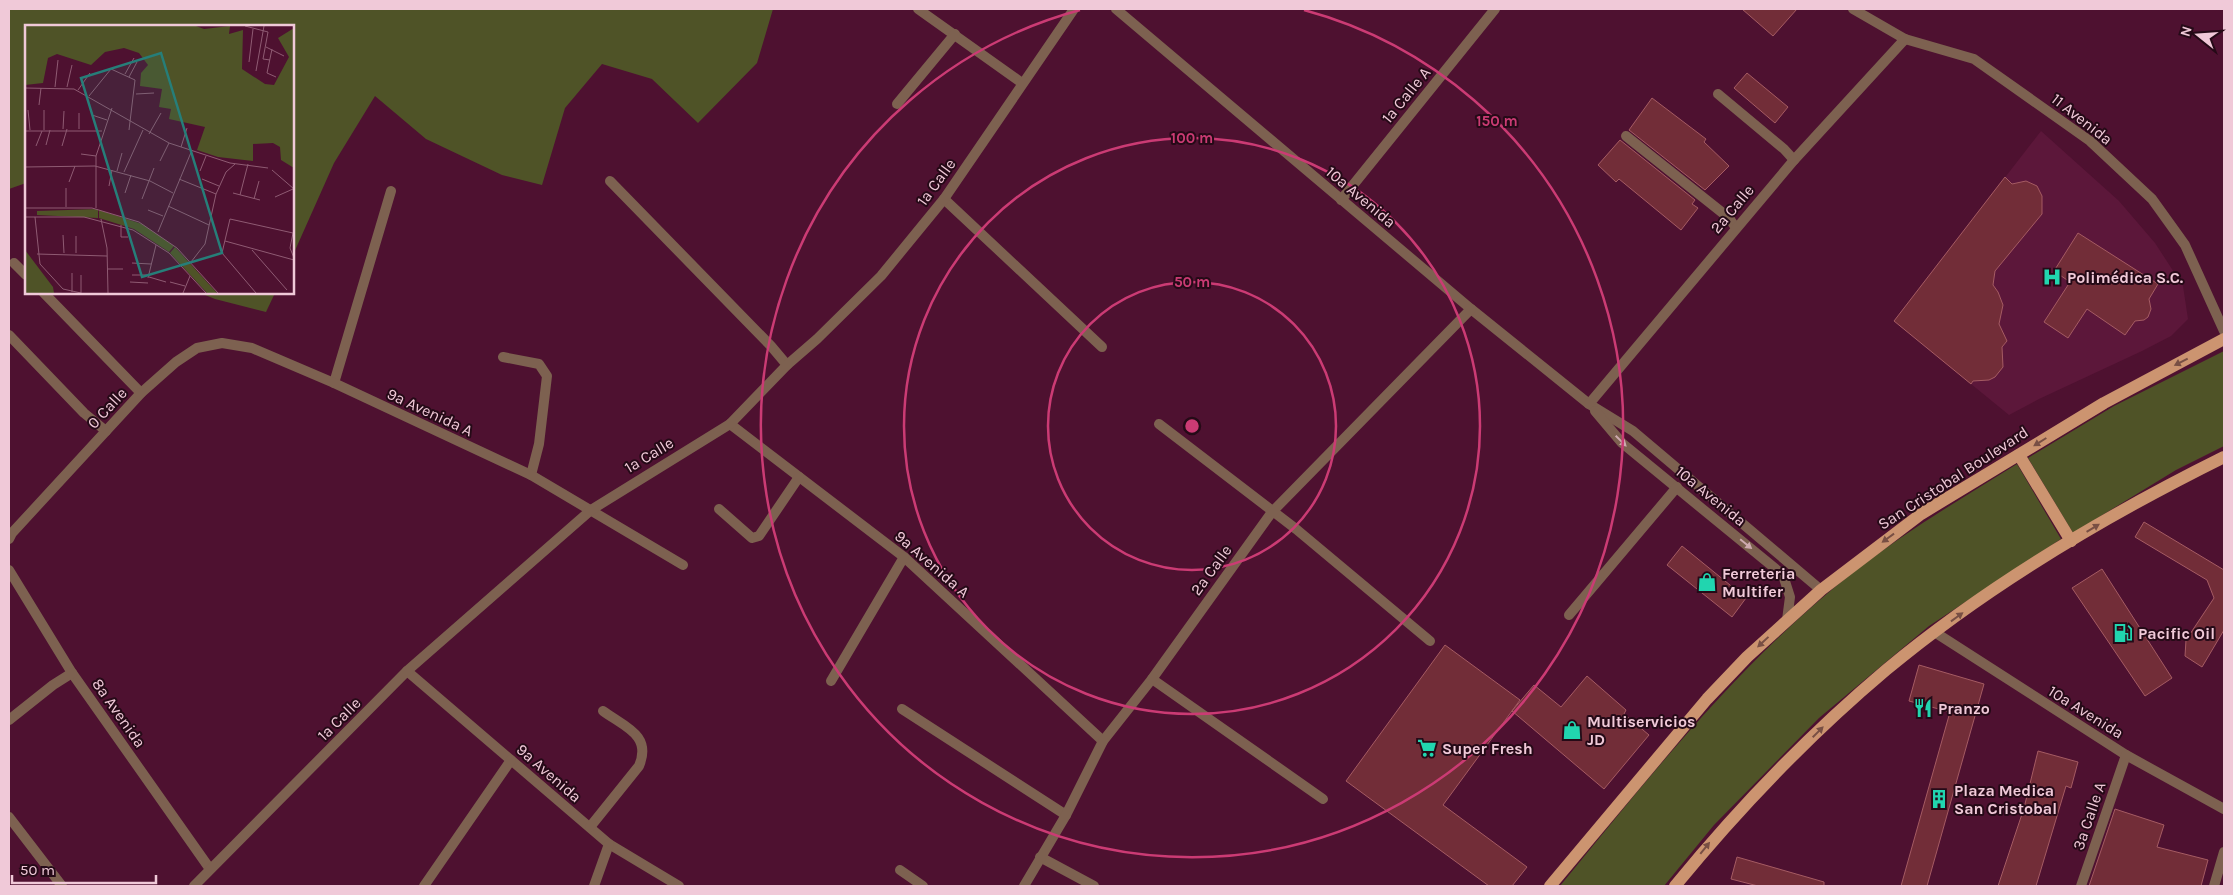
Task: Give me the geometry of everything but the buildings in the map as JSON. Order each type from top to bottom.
[{"type":"main road","name":"San Cristobal Boulevard","points":[[1550,886],[1707,699],[1787,620],[1821,590],[1921,514],[2104,403],[2224,339]]},
{"type":"main road","points":[[2019,455],[2071,541]]},
{"type":"main road","points":[[1675,886],[1720,830],[1831,719],[1887,670],[1988,595],[2071,541],[2224,457]]},
{"type":"street","points":[[918,9],[1022,83]]},
{"type":"street","name":"1a Calle","points":[[194,886],[407,671],[591,510],[730,424],[786,365],[817,339],[881,276],[944,199],[1074,9]]},
{"type":"street","name":"10a Avenida","points":[[1116,9],[1471,309],[1589,404],[1633,430],[1821,590]]},
{"type":"street","name":"1a Calle A","points":[[1341,200],[1495,9]]},
{"type":"street","name":"11 Avenida","points":[[1853,9],[1905,39],[1974,59],[2090,141],[2152,198],[2185,245],[2224,330]]},
{"type":"street","points":[[897,104],[955,34]]},
{"type":"street","name":"2a Calle","points":[[1589,404],[1794,160],[1905,39]]},
{"type":"street","points":[[1718,94],[1794,160]]},
{"type":"street","points":[[1626,136],[1729,218],[1736,228]]},
{"type":"street","points":[[610,181],[771,346],[786,365]]},
{"type":"street","points":[[334,383],[391,190]]},
{"type":"street","points":[[944,199],[1102,348]]},
{"type":"street","points":[[14,263],[25,274]]},
{"type":"street","points":[[45,294],[141,393]]},
{"type":"street","name":"2a Calle","points":[[1024,886],[1066,815],[1103,741],[1152,679],[1272,512],[1471,309]]},
{"type":"street","points":[[9,335],[84,414],[106,431]]},
{"type":"street","name":"0 Calle","points":[[9,538],[141,393],[176,362],[197,348],[222,343],[252,348]]},
{"type":"street","name":"9a Avenida A","points":[[252,348],[334,383],[531,476],[683,566]]},
{"type":"street","points":[[503,357],[538,364],[547,376],[538,444],[531,476]]},
{"type":"street","name":"10a Avenida","points":[[1589,404],[1622,443],[1783,575],[1790,597],[1787,620]]},
{"type":"street","name":"9a Avenida A","points":[[730,424],[904,557],[1103,741]]},
{"type":"street","points":[[1159,424],[1296,529],[1430,641]]},
{"type":"street","points":[[719,509],[752,538],[756,538],[799,477]]},
{"type":"street","points":[[1570,615],[1677,487]]},
{"type":"street","points":[[831,681],[904,557]]},
{"type":"street","name":"8a Avenida","points":[[9,570],[72,673],[210,869]]},
{"type":"street","name":"10a Avenida","points":[[1936,633],[2126,755],[2224,809]]},
{"type":"street","name":"9a Avenida","points":[[407,671],[608,844],[679,886]]},
{"type":"street","points":[[9,720],[53,685],[72,673]]},
{"type":"street","points":[[1152,679],[1323,799]]},
{"type":"street","points":[[902,709],[1066,815]]},
{"type":"street","points":[[590,828],[639,766],[644,755],[643,745],[639,737],[603,711]]},
{"type":"street","name":"3a Calle A","points":[[2081,886],[2126,755]]},
{"type":"street","points":[[424,886],[511,760]]},
{"type":"street","points":[[9,818],[62,886]]},
{"type":"street","points":[[594,886],[608,844]]},
{"type":"street","points":[[2214,886],[2224,852]]},
{"type":"street","points":[[1040,857],[1094,886]]},
{"type":"street","points":[[900,870],[923,886]]},
{"type":"shaded area","name":"Polimédica S.C.","points":[[2041,131],[2119,201],[2155,243],[2183,286],[2188,319],[2171,336],[2009,415],[1894,321]]},
{"type":"green space","points":[[9,9],[773,9],[757,63],[698,123],[652,79],[602,64],[565,108],[542,185],[502,175],[426,139],[375,96],[334,163],[294,253],[294,25],[25,25],[25,183],[9,189]]},
{"type":"green space","points":[[202,294],[275,294],[266,312]]},
{"type":"green space","points":[[2224,351],[2224,446],[2176,470],[2073,533],[2028,458],[2114,406]]},
{"type":"green space","points":[[2017,464],[2061,539],[1929,626],[1819,718],[1714,825],[1664,886],[1560,886],[1699,720],[1774,641],[1814,605],[1875,556],[1935,515]]},
{"type":"place","name":"Polimédica S.C.","points":[[2052,277]]},
{"type":"place","name":"Ferreteria Multifer","points":[[1707,582]]},
{"type":"place","name":"Pacific Oil","points":[[2123,633]]},
{"type":"place","name":"Pranzo","points":[[1923,708]]},
{"type":"place","name":"Multiservicios JD","points":[[1572,730]]},
{"type":"place","name":"Super Fresh","points":[[1427,748]]},
{"type":"place","name":"Plaza Medica San Cristobal","points":[[1939,799]]}]
